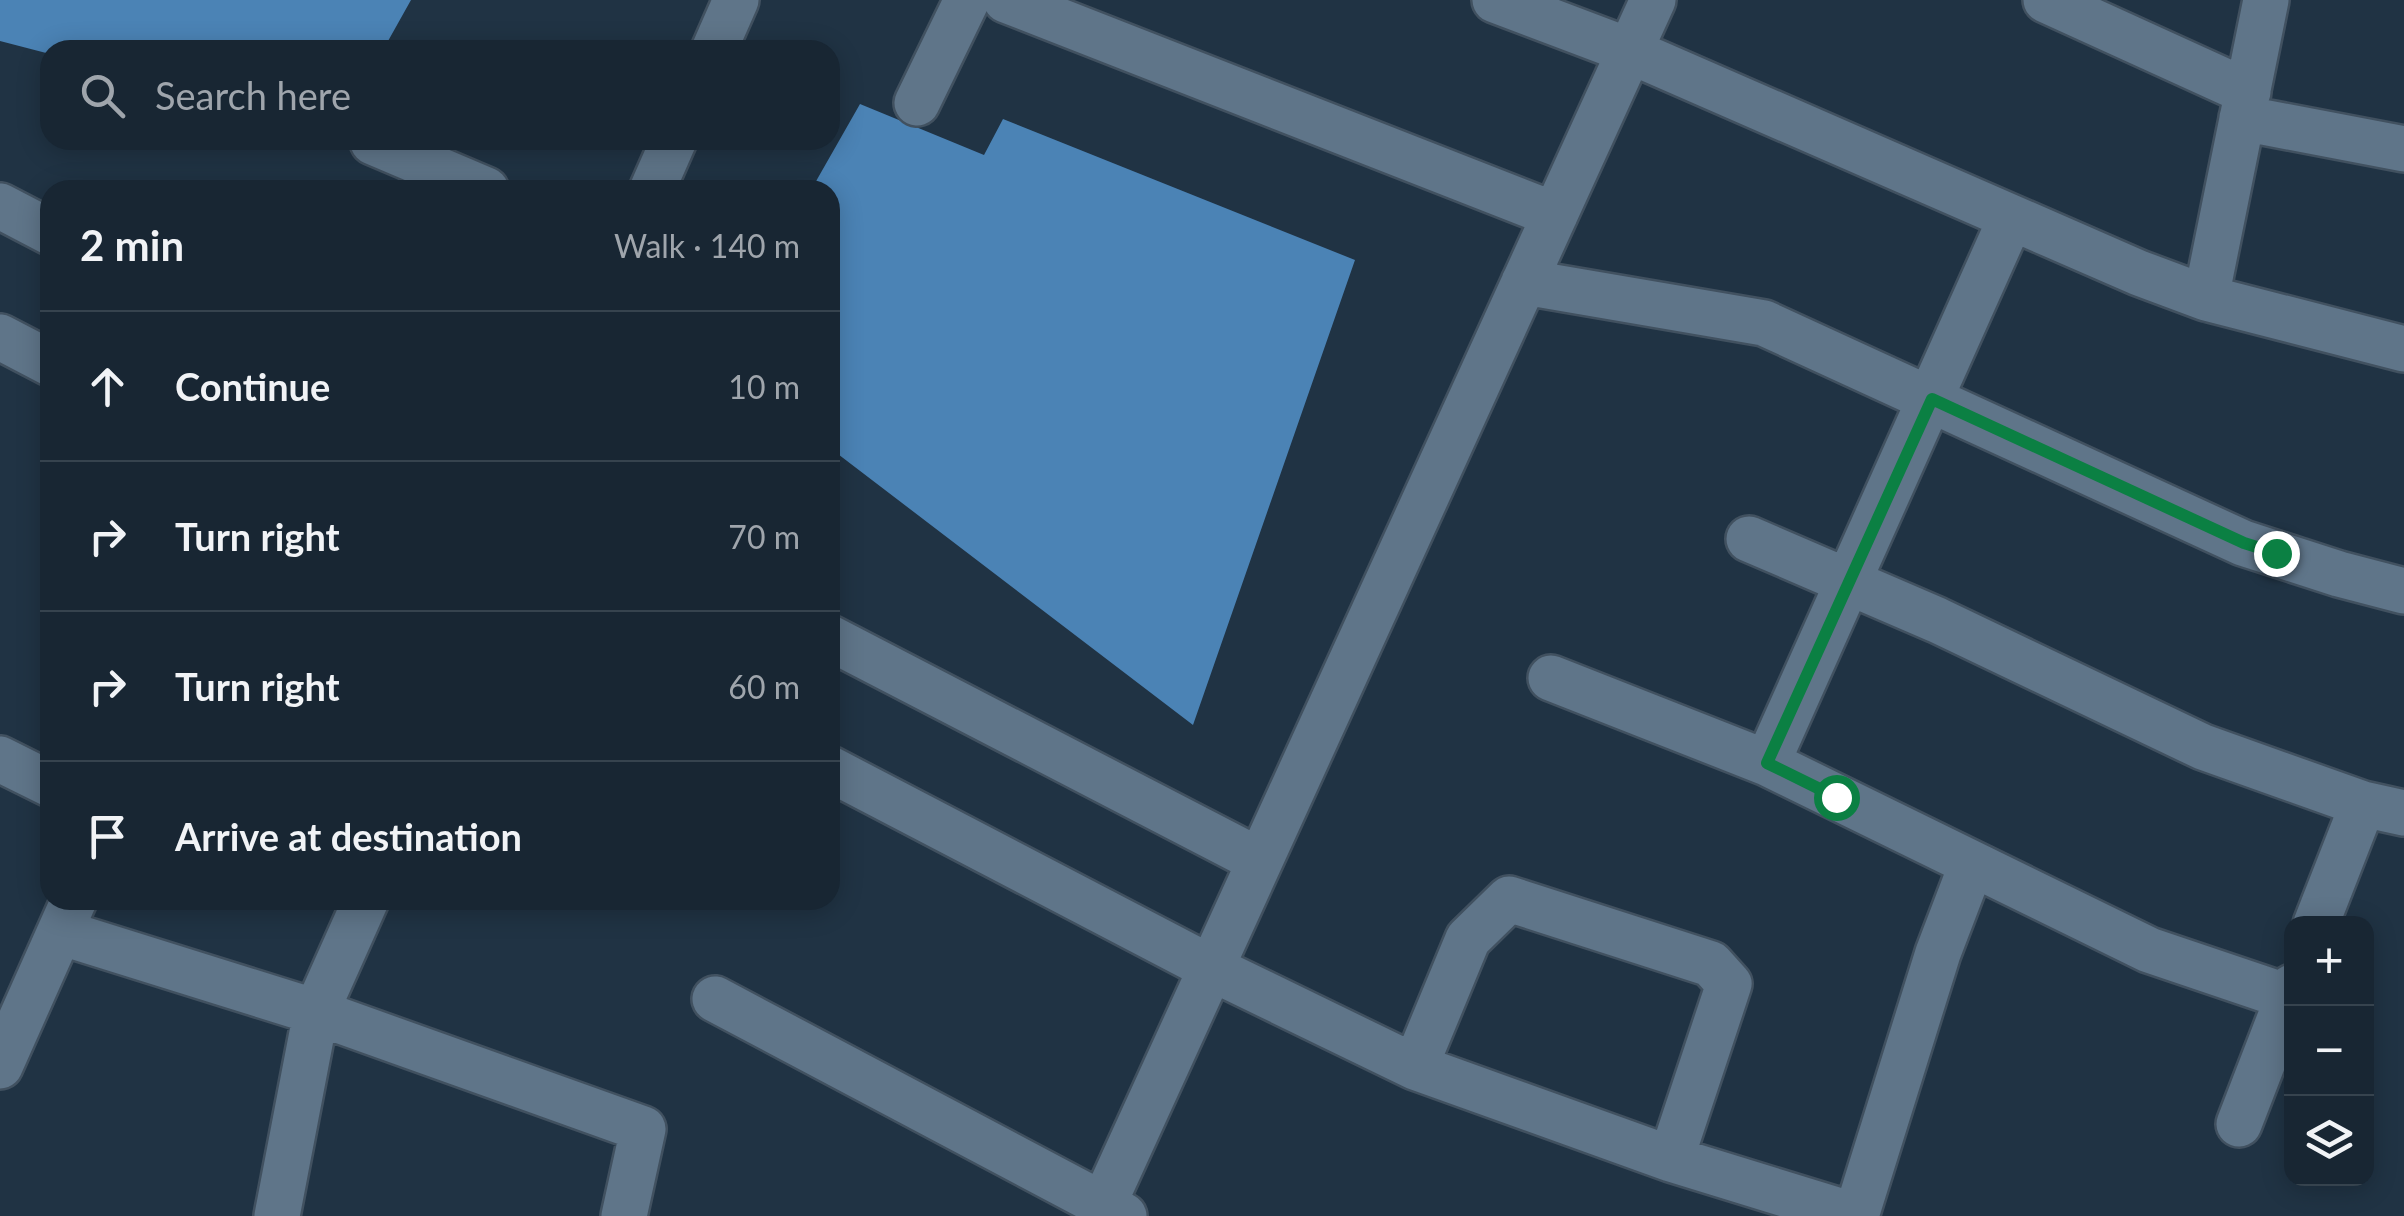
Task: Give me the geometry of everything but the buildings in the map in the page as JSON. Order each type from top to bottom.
[{"type":"street","points":[[718,40],[736,0]]},
{"type":"street","points":[[917,103],[967,0]]},
{"type":"street","points":[[1006,0],[1555,215]]},
{"type":"street","points":[[1495,0],[1630,51],[2139,273],[2206,298],[2404,350]]},
{"type":"street","points":[[715,999],[1114,1211],[1211,968],[1653,0]]},
{"type":"street","points":[[2046,0],[2245,105],[2404,149]]},
{"type":"street","points":[[2206,298],[2266,0]]},
{"type":"street","points":[[392,150],[462,180]]},
{"type":"street","points":[[656,180],[670,150]]},
{"type":"street","points":[[0,206],[40,227]]},
{"type":"street","points":[[1767,763],[2011,218]]},
{"type":"street","points":[[1524,282],[1764,323],[2244,543],[2404,591]]},
{"type":"street","points":[[0,337],[40,358]]},
{"type":"street","points":[[1749,539],[1937,620],[2204,747],[2383,808],[2321,916]]},
{"type":"street","points":[[840,643],[1260,861]]},
{"type":"street","points":[[1551,678],[1767,763],[2149,950],[2284,990]]},
{"type":"street","points":[[0,759],[40,779]]},
{"type":"street","points":[[840,774],[1211,968],[1416,1067],[1671,1158],[1856,1216],[1938,953],[1972,864]]},
{"type":"street","points":[[1416,1067],[1468,940],[1509,899],[1711,964],[1730,984],[1671,1158]]},
{"type":"street","points":[[277,1216],[316,1012],[362,910]]},
{"type":"street","points":[[0,1066],[67,916],[316,1012],[643,1129],[628,1215]]},
{"type":"street","points":[[2239,1124],[2285,1006]]},
{"type":"water","points":[[0,0],[411,0],[389,40],[40,40],[40,51],[0,41]]},
{"type":"water","points":[[860,104],[984,155],[1003,119],[1355,260],[1193,725],[840,456],[840,180],[817,180],[834,150],[840,150],[840,139]]},
{"type":"route","points":[[1836,797],[1767,763],[1932,399],[2244,543],[2276,553]]}]
